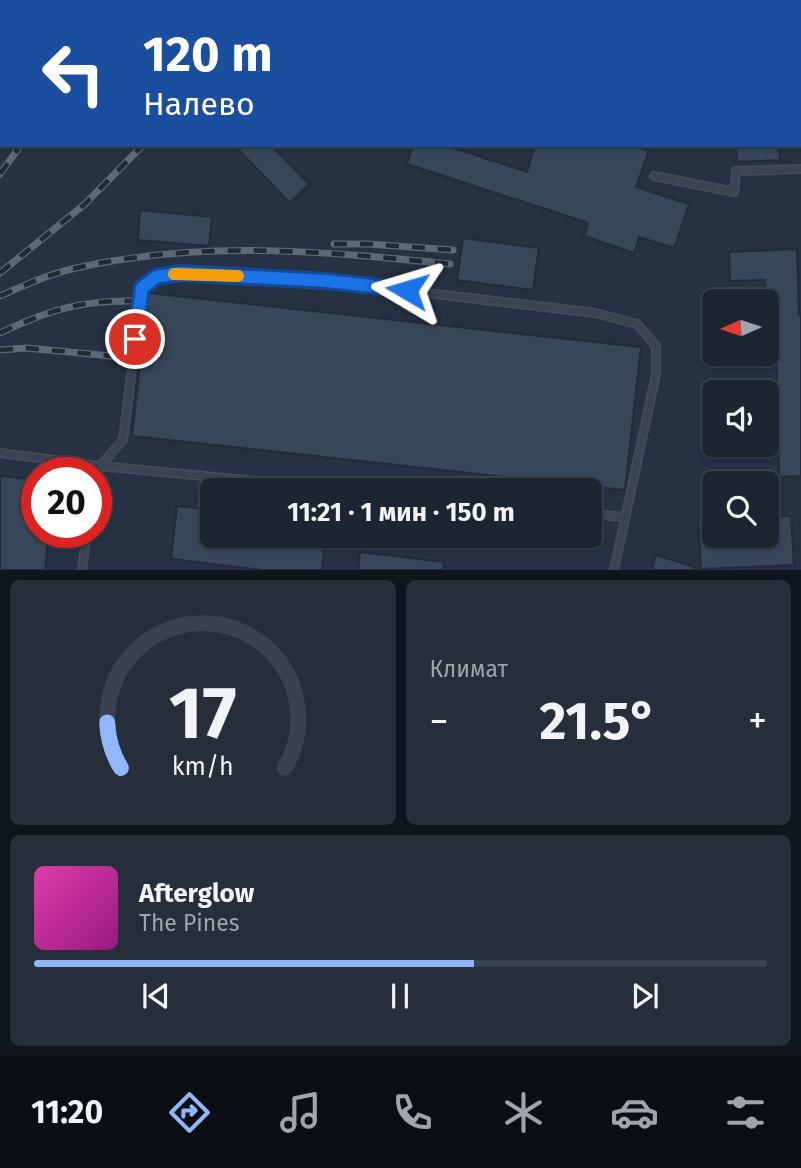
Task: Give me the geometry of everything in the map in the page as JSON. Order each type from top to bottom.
[{"type":"lane","points":[[654,176],[734,192],[736,171],[801,169]]},
{"type":"lane","points":[[108,457],[123,440],[142,288],[156,277],[180,273],[327,281],[595,313],[637,324],[656,346],[656,374],[614,569]]},
{"type":"lane","points":[[0,453],[31,457]]},
{"type":"lane","points":[[112,467],[224,478]]},
{"type":"lane","points":[[602,515],[625,517]]},
{"type":"lane","points":[[82,569],[85,548]]},
{"type":"building","points":[[236,147],[273,147],[309,184],[290,203]]},
{"type":"building","points":[[412,147],[451,147],[527,172],[534,147],[638,147],[649,151],[636,187],[689,204],[674,248],[639,237],[634,253],[584,236],[588,223],[407,164]]},
{"type":"building","points":[[736,147],[779,147],[780,160],[737,162]]},
{"type":"building","points":[[140,210],[212,217],[209,246],[138,240]]},
{"type":"building","points":[[463,238],[539,248],[533,290],[457,280]]},
{"type":"building","points":[[797,249],[801,314],[801,476],[779,477],[779,380],[777,380],[777,366],[779,366],[779,289],[766,289],[765,280],[730,281],[729,252]]},
{"type":"building","points":[[148,293],[641,347],[625,490],[602,487],[602,478],[515,478],[132,436]]},
{"type":"building","points":[[0,476],[21,478],[21,548],[47,548],[45,570],[0,570]]},
{"type":"building","points":[[177,506],[200,509],[200,548],[324,548],[322,570],[263,570],[171,559]]},
{"type":"building","points":[[779,516],[791,516],[794,565],[701,569],[698,521],[702,521],[702,548],[779,548]]},
{"type":"building","points":[[360,552],[444,562],[443,570],[358,570]]},
{"type":"building","points":[[656,555],[695,567],[695,570],[652,570]]},
{"type":"railway","points":[[0,174],[20,147]]},
{"type":"railway","points":[[0,273],[85,204],[141,147]]},
{"type":"railway","points":[[334,244],[453,250]]},
{"type":"railway","points":[[0,296],[66,270],[123,259],[170,254],[216,251],[309,252],[450,264]]},
{"type":"railway","points":[[0,333],[64,308],[96,302],[133,301]]},
{"type":"railway","points":[[0,350],[27,348],[121,357]]},
{"type":"slow traffic","points":[[174,274],[238,276]]},
{"type":"route","points":[[135,339],[142,288],[156,277],[180,273],[327,281],[407,290]]}]
